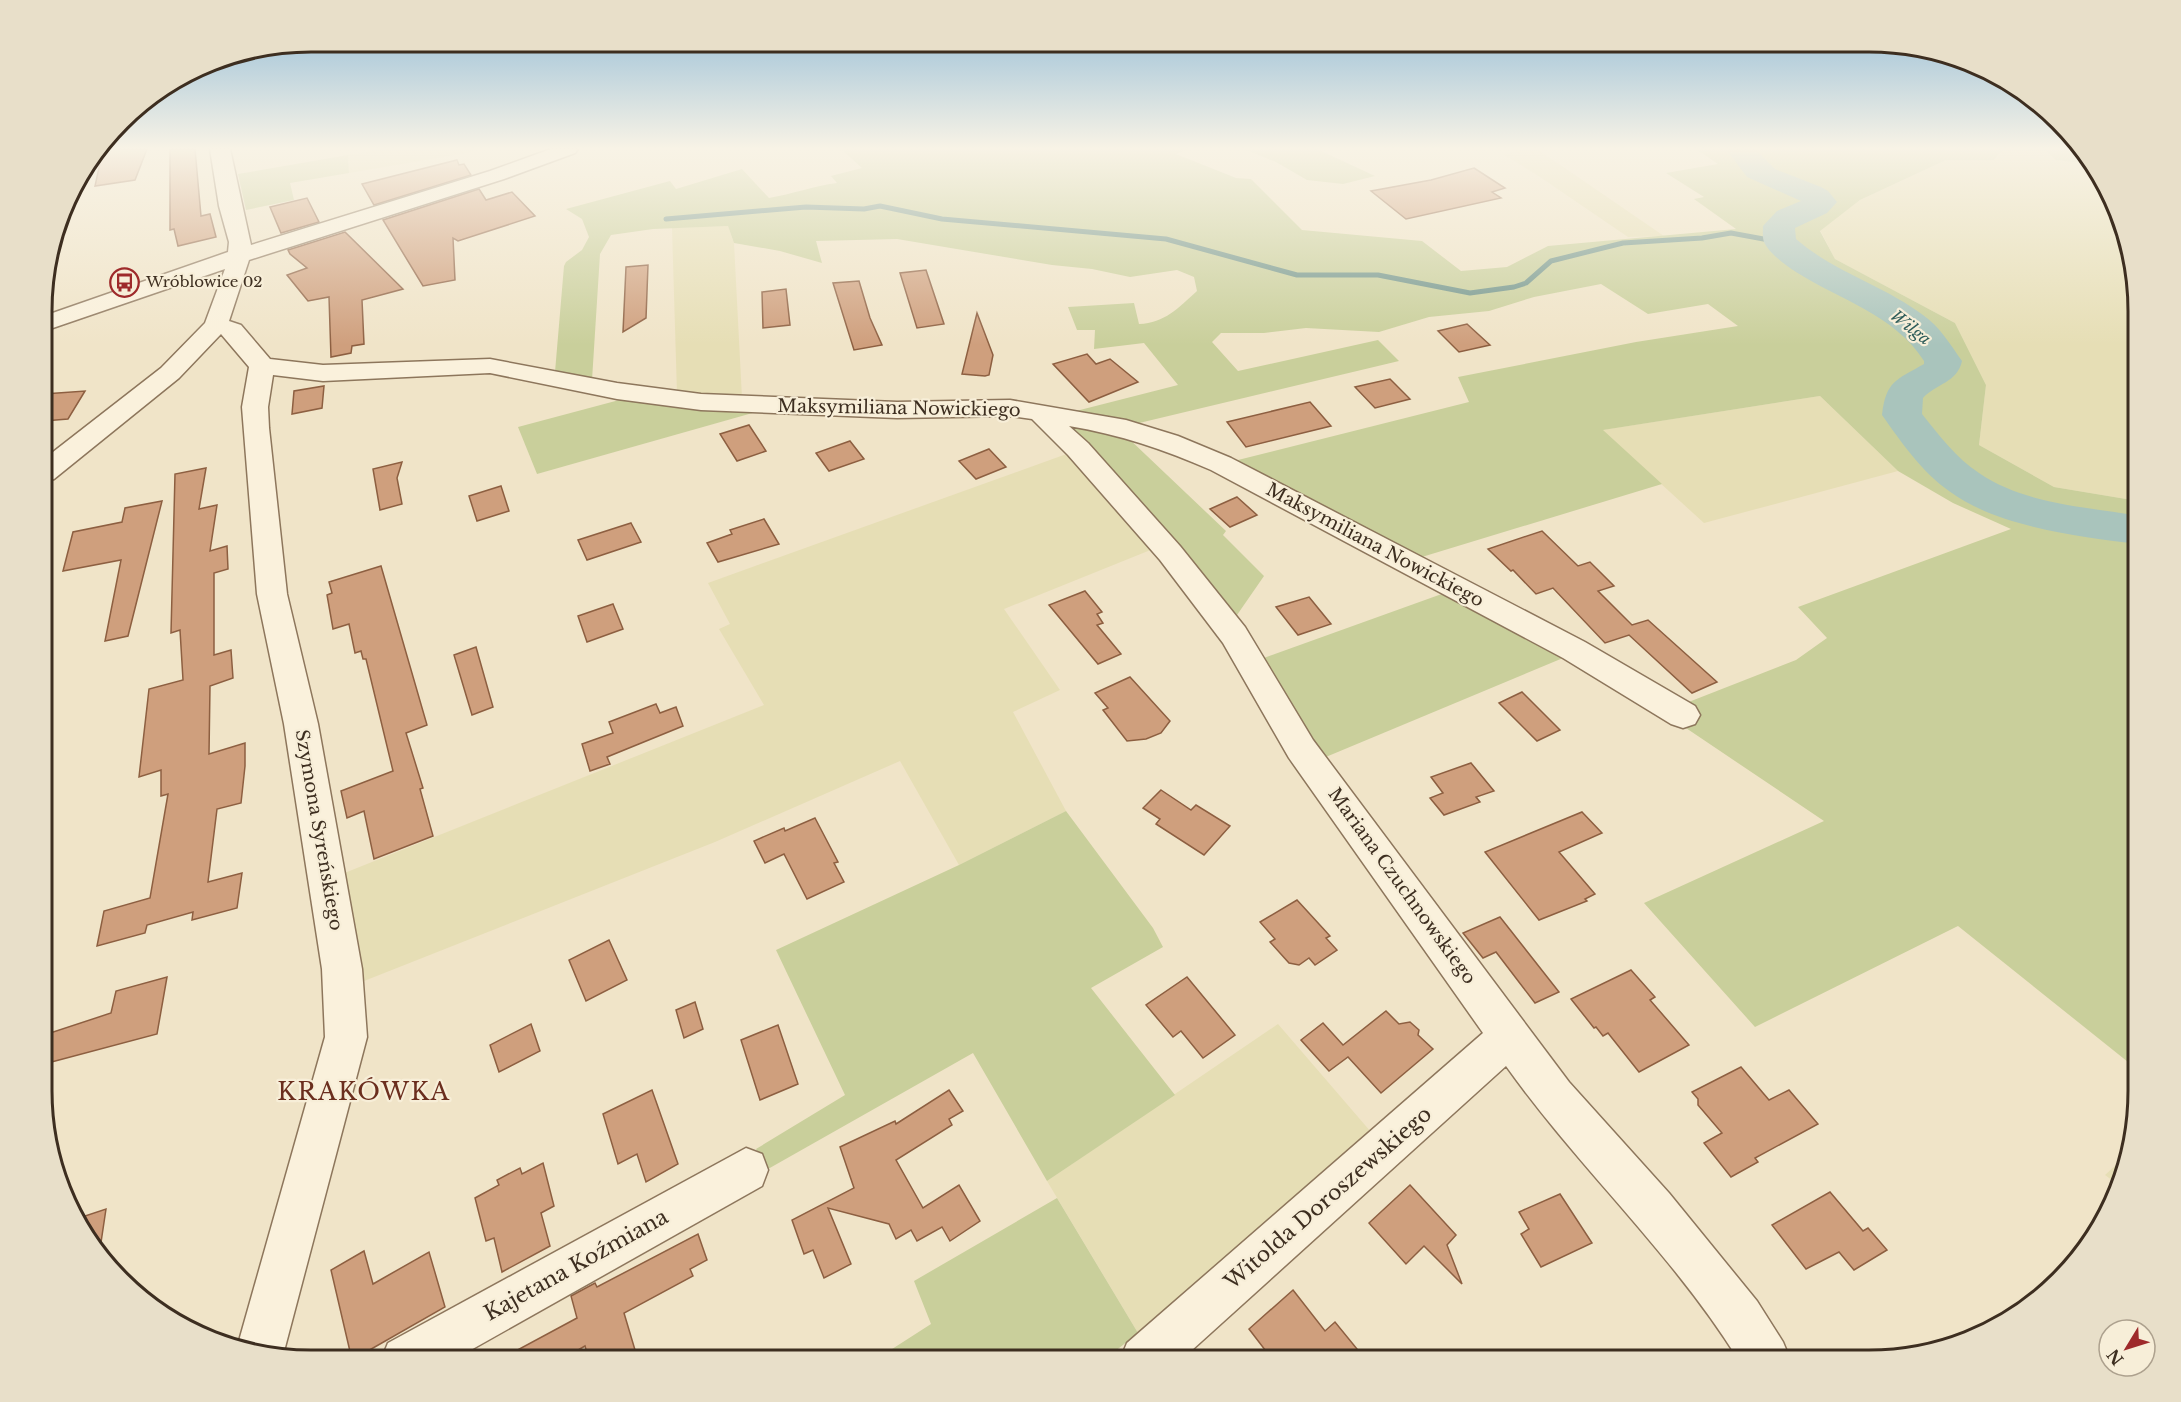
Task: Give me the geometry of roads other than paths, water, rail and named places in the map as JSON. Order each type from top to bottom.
[{"type":"street","points":[[52,467],[170,373],[216,325],[239,256],[240,242],[232,214]]},
{"type":"street","points":[[52,321],[239,256],[374,214]]},
{"type":"street","points":[[216,325],[232,330],[262,366]]},
{"type":"street","name":"Maksymiliana Nowickiego","points":[[262,366],[323,373],[490,366],[617,391],[701,402],[897,410],[1010,408],[1117,426],[1169,442],[1221,464],[1574,650],[1683,715]]},
{"type":"street","name":"Szymona Syreńskiego","points":[[262,366],[255,407],[272,594],[301,724],[342,969],[346,1037],[262,1345]]},
{"type":"street","name":"Mariana Czuchnowskiego","points":[[1040,413],[1078,449],[1170,553],[1227,626],[1301,749],[1554,1097],[1653,1209],[1740,1318],[1760,1350]]},
{"type":"street","name":"Witolda Doroszewskiego","points":[[1155,1350],[1511,1035]]},
{"type":"street","name":"Kajetana Koźmiana","points":[[423,1350],[746,1170]]},
{"type":"waterway","points":[[666,219],[719,214]]},
{"type":"waterway","points":[[920,214],[942,219],[1166,239],[1297,275],[1378,275],[1470,293],[1514,287],[1526,283],[1551,261],[1623,243],[1702,238],[1731,233],[1780,242]]},
{"type":"waterway","name":"Wilga","points":[[1798,214],[1779,226],[1780,242],[1820,273],[1891,309],[1912,323],[1930,340],[1943,361],[1941,370],[1914,385],[1904,395],[1902,415],[1947,468],[1983,494],[2004,502],[2048,515],[2128,528]]},
{"type":"place","name":"Wróblowice 02","points":[[125,282]]},
{"type":"district","name":"KRAKÓWKA","points":[[364,1092]]}]
